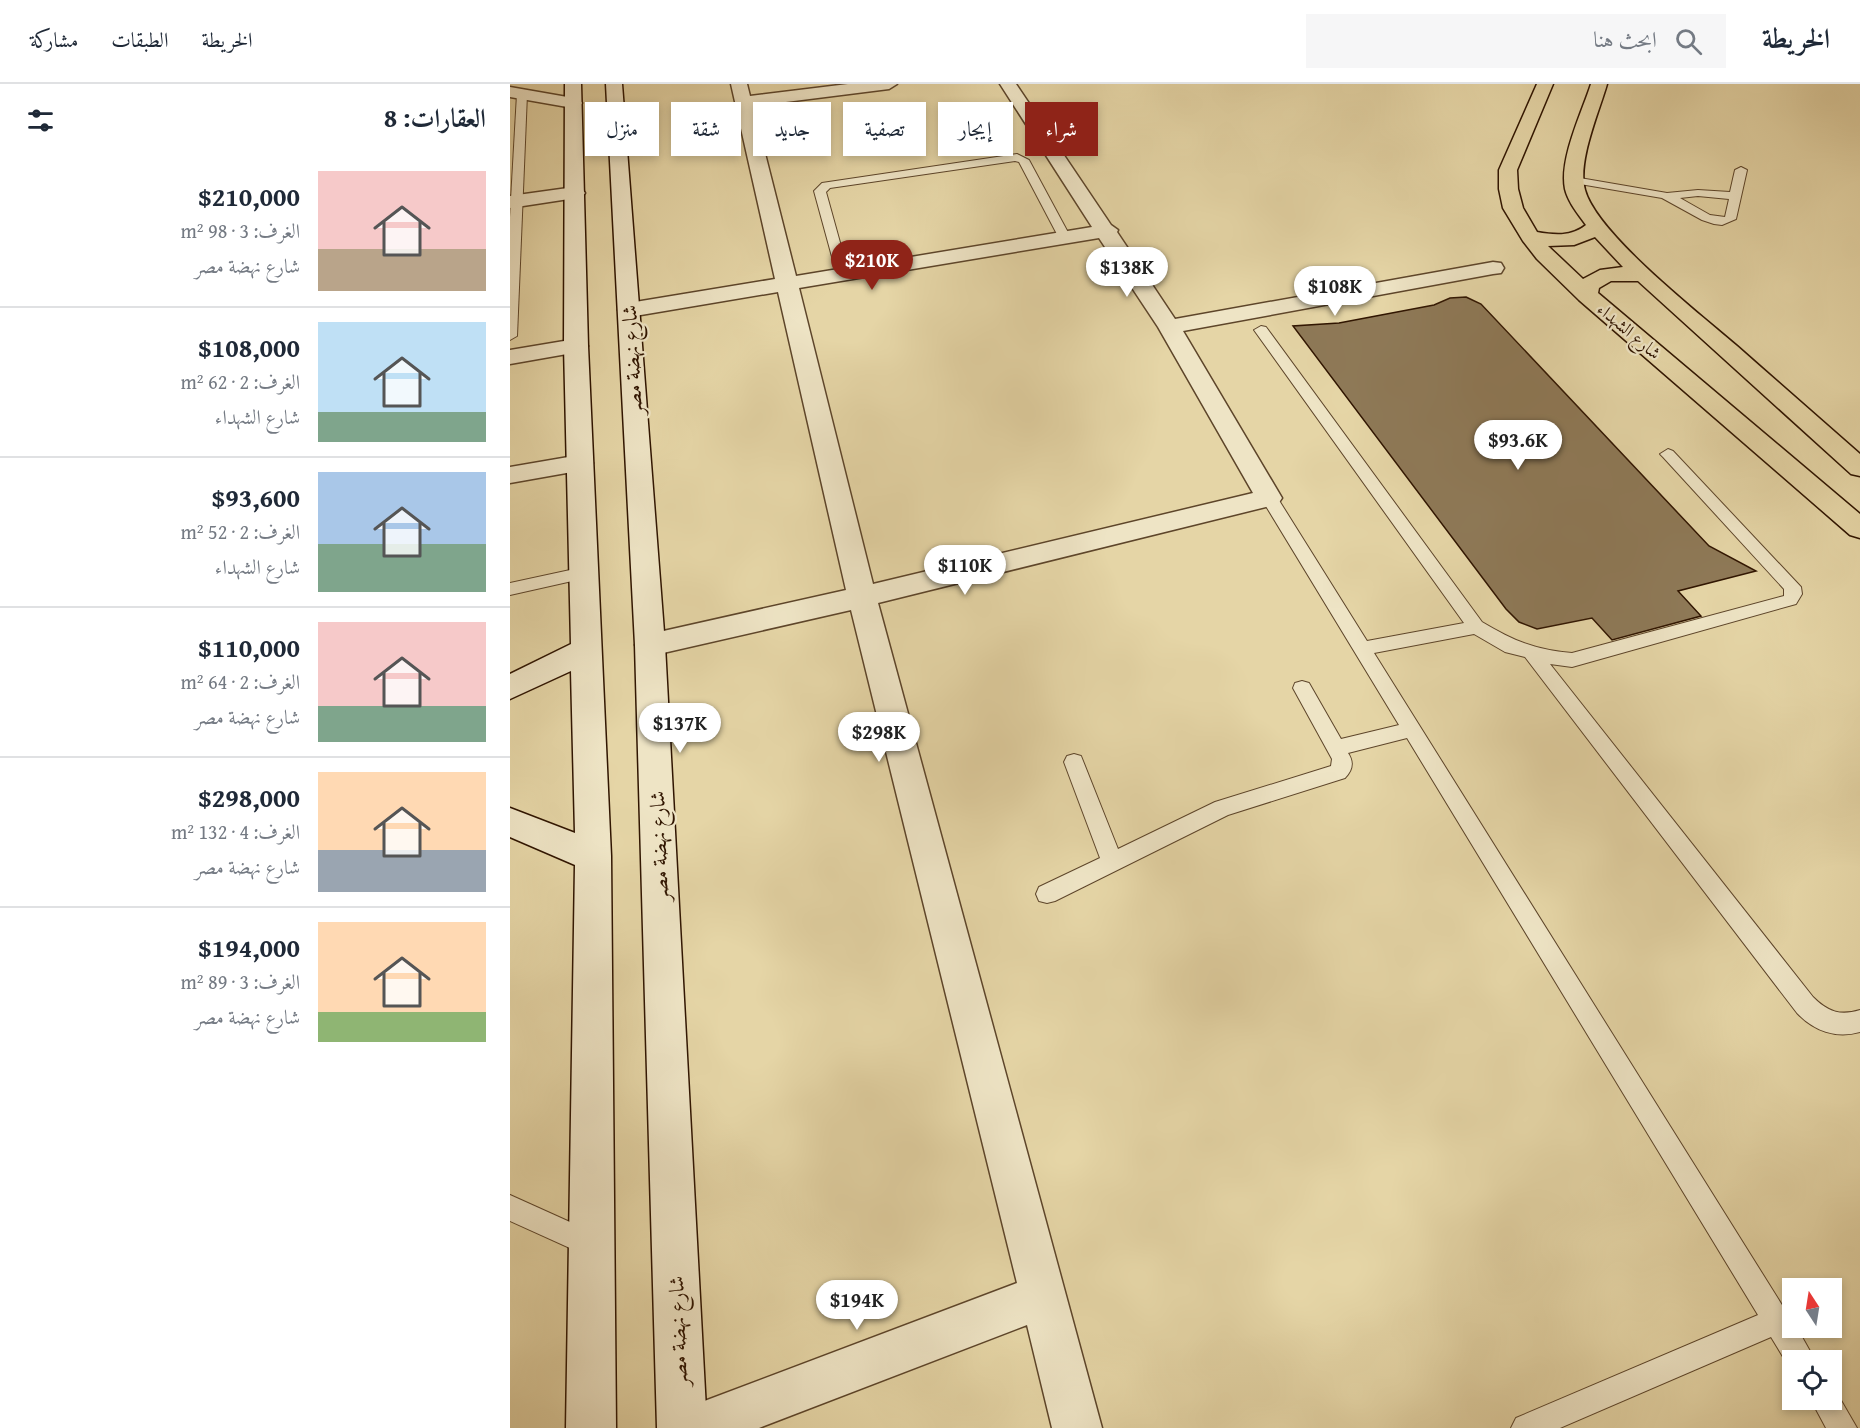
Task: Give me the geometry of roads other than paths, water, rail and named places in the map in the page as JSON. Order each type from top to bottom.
[{"type":"highway","name":"شارع الشهداء","points":[[1545,84],[1508,170],[1506,186],[1509,202],[1517,219],[1555,265],[1587,295],[1860,529]]},
{"type":"highway","points":[[1599,84],[1573,172],[1575,189],[1582,207],[1597,226],[1646,276],[1860,468]]},
{"type":"highway","points":[[1530,237],[1564,240],[1585,236],[1597,226]]},
{"type":"highway","points":[[1587,295],[1588,286],[1595,278],[1627,273],[1646,276]]},
{"type":"street","name":"شارع نهضة مصر","points":[[615,84],[650,645],[682,1428]]},
{"type":"street","points":[[889,84],[741,93],[862,597],[1077,1428]]},
{"type":"street","points":[[650,645],[862,597],[1269,498],[1170,327],[1008,84]]},
{"type":"street","points":[[516,93],[573,93],[576,346],[593,856],[591,1428]]},
{"type":"street","points":[[513,201],[575,193]]},
{"type":"street","points":[[629,310],[1107,230]]},
{"type":"street","points":[[1170,327],[1492,268]]},
{"type":"street","points":[[510,357],[576,346]]},
{"type":"street","points":[[510,475],[580,463]]},
{"type":"street","points":[[510,687],[547,671],[586,649]]},
{"type":"street","points":[[510,822],[593,856]]},
{"type":"street","points":[[694,1428],[1043,1296]]},
{"type":"lane","points":[[510,336],[516,93]]},
{"type":"lane","points":[[843,275],[820,191],[826,185],[1017,157],[1023,160],[1065,238]]},
{"type":"lane","points":[[1668,196],[1695,213],[1724,221],[1730,219],[1741,170]]},
{"type":"lane","points":[[1574,180],[1668,196],[1698,193],[1735,196]]},
{"type":"lane","points":[[1261,330],[1476,627],[1511,647],[1532,654],[1572,660],[1790,600],[1793,594],[1792,587],[1668,454]]},
{"type":"lane","points":[[1269,498],[1795,1350]]},
{"type":"lane","points":[[510,589],[584,573]]},
{"type":"lane","points":[[1362,649],[1476,627]]},
{"type":"lane","points":[[1532,654],[1813,1014],[1831,1023],[1849,1025],[1860,1021]]},
{"type":"lane","points":[[1047,894],[1222,808],[1338,772],[1343,764],[1302,688]]},
{"type":"lane","points":[[1336,748],[1411,729]]},
{"type":"lane","points":[[1074,762],[1112,862]]},
{"type":"lane","points":[[510,1208],[593,1246]]},
{"type":"lane","points":[[1526,1428],[1776,1321]]},
{"type":"lane","points":[[1831,1410],[1842,1428]]}]
